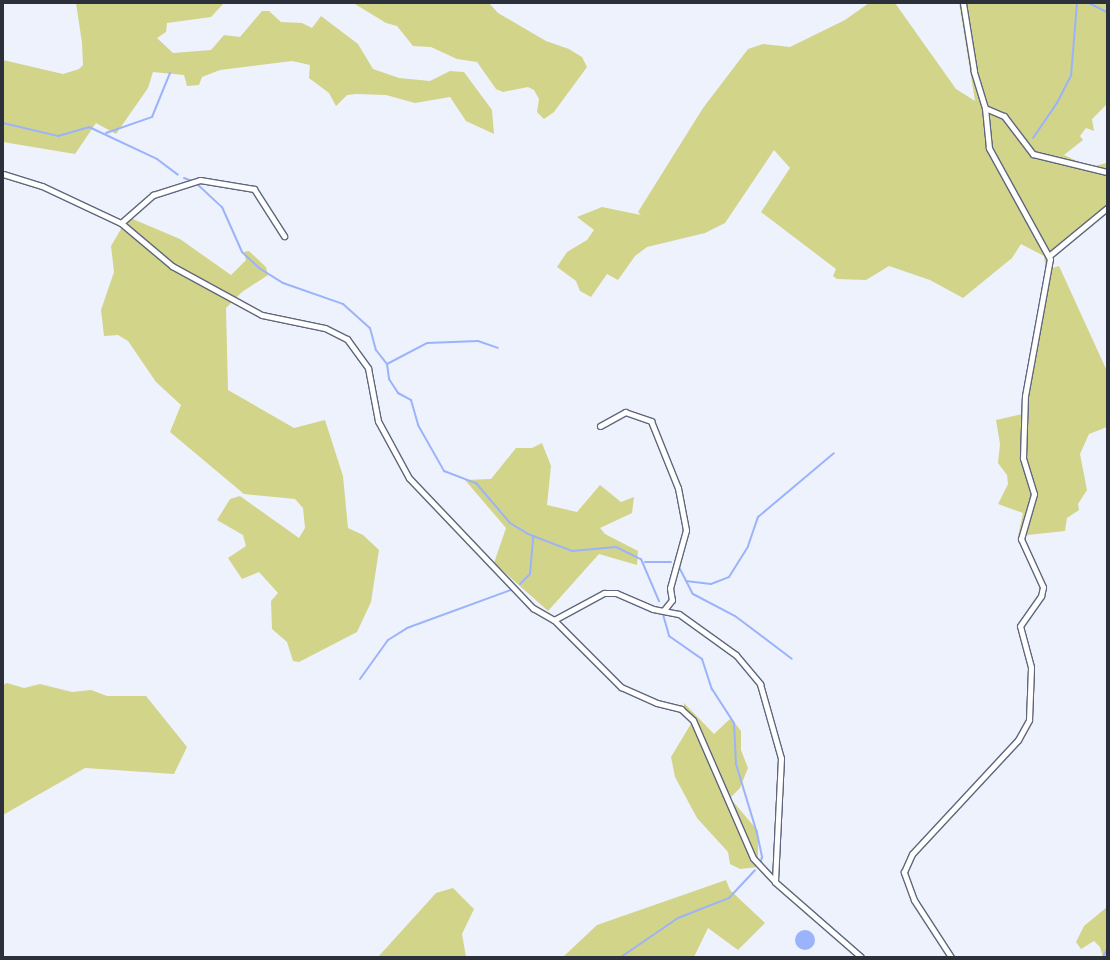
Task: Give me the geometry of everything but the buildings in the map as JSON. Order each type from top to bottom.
[{"type":"street","points":[[951,957],[914,900],[904,872],[912,854],[1018,740],[1029,720],[1031,667],[1020,626],[1041,596],[1043,587],[1020,539],[1034,494],[1023,458],[1025,396],[1037,347],[1050,255],[998,169],[989,148],[985,108],[974,71],[963,3]]},
{"type":"street","points":[[985,108],[1004,116],[1033,154],[1107,172]]},
{"type":"street","points":[[3,174],[42,186],[121,223],[172,266],[226,297],[273,319],[332,331],[354,345],[368,368],[378,422],[409,478],[521,599],[554,620],[621,687],[657,703],[681,709],[693,720],[753,858],[775,882],[860,957]]},
{"type":"street","points":[[121,223],[153,195],[200,180],[254,189],[284,236]]},
{"type":"street","points":[[1050,255],[1107,208]]},
{"type":"street","points":[[600,426],[625,412],[651,421],[678,488],[686,530],[670,588],[672,600],[664,610]]},
{"type":"street","points":[[554,620],[611,592],[684,617],[728,647],[760,684],[782,767],[778,790],[775,882]]},
{"type":"green space","points":[[76,3],[224,3],[211,17],[167,23],[166,32],[157,38],[173,53],[211,50],[224,35],[240,37],[262,11],[269,11],[281,22],[302,23],[312,28],[321,16],[358,44],[373,69],[399,78],[430,81],[450,71],[464,72],[492,110],[494,134],[466,121],[450,97],[415,103],[386,95],[356,94],[347,95],[336,106],[329,93],[309,78],[310,65],[292,61],[220,70],[202,77],[199,85],[187,86],[184,75],[153,72],[148,88],[116,134],[96,123],[75,154],[3,142],[3,60],[63,74],[79,69],[83,65],[82,43]]},
{"type":"green space","points":[[343,3],[489,3],[498,13],[546,41],[569,49],[582,57],[587,67],[554,112],[544,119],[537,112],[539,99],[534,90],[528,87],[503,92],[496,89],[477,62],[457,59],[431,47],[413,46],[397,26],[386,23],[355,4]]},
{"type":"green space","points":[[869,3],[895,3],[956,89],[975,101],[959,3],[1107,3],[1106,105],[1092,119],[1094,131],[1086,128],[1080,136],[1083,140],[1064,155],[1090,167],[1107,163],[1107,206],[1063,241],[1054,255],[1053,268],[1059,266],[1107,371],[1107,427],[1089,434],[1080,454],[1087,490],[1078,504],[1079,510],[1067,518],[1065,531],[1018,536],[1023,513],[998,504],[1008,484],[1007,475],[998,463],[1000,444],[996,420],[1023,414],[1046,272],[1044,256],[1021,244],[1012,258],[963,298],[930,280],[889,266],[866,280],[837,279],[833,276],[836,269],[761,212],[790,168],[774,150],[725,223],[705,233],[647,247],[635,256],[618,280],[607,274],[591,297],[580,291],[576,281],[557,267],[567,252],[587,240],[594,230],[577,217],[602,207],[641,215],[638,212],[703,108],[748,49],[763,44],[790,47],[845,20]]},
{"type":"green space","points":[[128,217],[180,239],[231,275],[246,260],[244,252],[249,251],[266,267],[268,275],[242,292],[226,308],[228,390],[294,428],[325,420],[343,476],[348,528],[363,535],[379,550],[371,602],[357,632],[299,662],[293,661],[287,642],[272,629],[271,601],[278,593],[259,572],[242,579],[228,558],[246,546],[243,535],[217,520],[230,499],[240,496],[299,538],[305,528],[303,508],[295,499],[244,494],[170,432],[181,405],[156,382],[128,341],[118,335],[104,336],[101,310],[114,272],[111,246]]},
{"type":"green space","points":[[542,443],[551,466],[547,505],[577,512],[600,485],[621,502],[634,497],[632,513],[600,528],[605,534],[638,551],[637,565],[599,554],[548,611],[494,563],[506,528],[465,480],[491,479],[516,448],[532,448]]},
{"type":"green space","points":[[7,683],[24,688],[40,684],[72,692],[91,690],[107,696],[146,696],[187,747],[174,774],[85,768],[3,815],[3,685]]},
{"type":"green space","points":[[684,703],[714,734],[731,718],[741,731],[741,750],[748,768],[740,788],[730,798],[758,831],[758,867],[740,869],[730,864],[728,852],[697,818],[675,777],[671,757],[692,722],[684,710]]},
{"type":"green space","points":[[726,880],[730,890],[765,923],[738,950],[708,928],[694,957],[563,957],[597,925]]},
{"type":"green space","points":[[453,888],[474,909],[462,934],[466,957],[378,957],[436,893]]},
{"type":"green space","points":[[1107,907],[1107,957],[1103,957],[1100,947],[1094,941],[1081,949],[1076,942],[1084,926]]},
{"type":"water","points":[[805,930],[812,933],[815,940],[812,947],[805,950],[798,947],[795,940],[798,933]]},
{"type":"waterway","points":[[1033,138],[1057,103],[1071,76],[1077,3]]},
{"type":"waterway","points":[[1089,3],[1107,12]]},
{"type":"waterway","points":[[106,133],[152,117],[170,73]]},
{"type":"waterway","points":[[3,123],[58,136],[89,127],[157,159],[178,175]]},
{"type":"waterway","points":[[184,178],[192,181]]},
{"type":"waterway","points":[[196,183],[222,207],[242,252],[259,268],[283,283],[343,304],[370,328],[376,350],[387,364],[389,379],[398,393],[411,400],[418,425],[444,471],[476,483],[510,523],[528,534],[572,551],[616,547],[641,559],[659,601]]},
{"type":"waterway","points":[[387,364],[427,343],[478,341],[498,348]]},
{"type":"waterway","points":[[686,581],[711,584],[729,577],[748,546],[758,517],[834,453]]},
{"type":"waterway","points":[[520,584],[530,574],[533,536]]},
{"type":"waterway","points":[[645,562],[671,562]]},
{"type":"waterway","points":[[679,567],[693,594],[735,616],[792,659]]},
{"type":"waterway","points":[[360,679],[388,640],[407,628],[511,590]]},
{"type":"waterway","points":[[662,611],[669,636],[702,659],[712,689],[734,723],[736,764],[757,833],[762,857],[760,864]]},
{"type":"waterway","points":[[621,957],[678,918],[729,898],[755,870]]},
{"type":"waterway","points":[[1103,957],[1107,949]]}]
